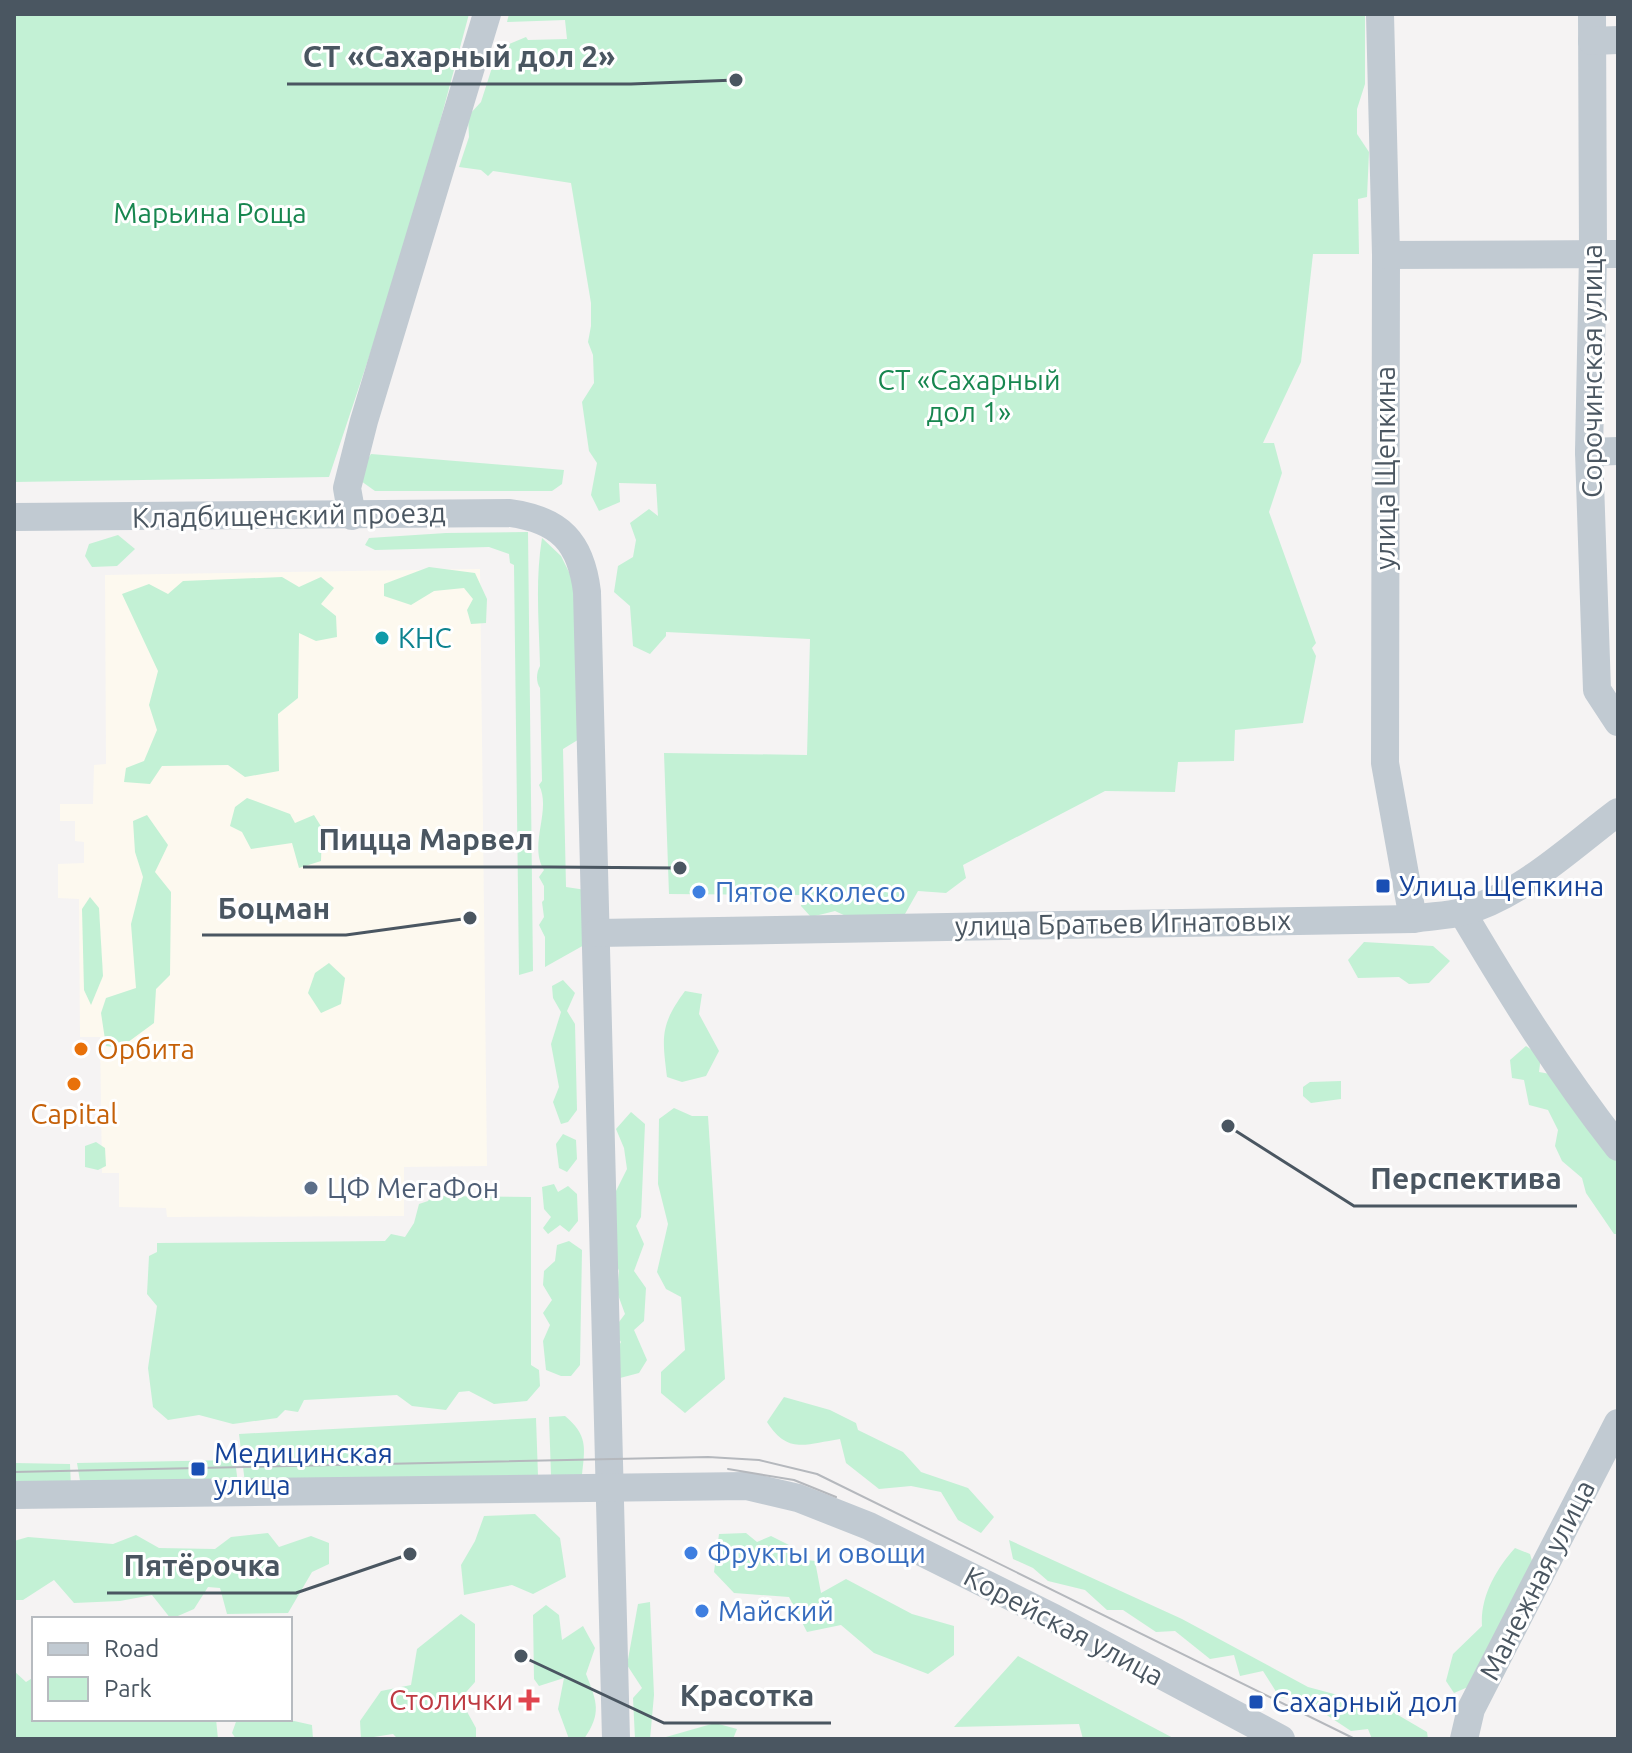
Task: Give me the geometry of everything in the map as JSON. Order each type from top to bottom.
[{"type":"street","points":[[352,516],[347,488],[364,421],[487,14]]},
{"type":"street","name":"улица Щепкина","points":[[1380,14],[1386,255],[1385,763],[1413,919]]},
{"type":"street","name":"Сорочинская улица","points":[[1601,32],[1606,254],[1589,452],[1597,690],[1618,722]]},
{"type":"street","points":[[1386,255],[1606,254]]},
{"type":"street","points":[[1589,452],[1618,451]]},
{"type":"street","name":"Кладбищенский проезд","points":[[14,517],[510,513],[531,516],[560,530],[577,552],[585,571],[587,592],[597,933]]},
{"type":"street","name":"улица Братьев Игнатовых","points":[[597,933],[1413,919],[1462,912],[1497,899],[1618,812]]},
{"type":"street","points":[[1462,912],[1538,1038],[1618,1147]]},
{"type":"street","points":[[597,933],[616,1739]]},
{"type":"street","name":"Манежная улица","points":[[1464,1739],[1471,1709],[1618,1423]]},
{"type":"street","name":"Корейская улица","points":[[14,1495],[747,1486],[798,1498],[869,1526],[1025,1603],[1281,1739]]},
{"type":"shaded area","points":[[480,569],[487,1166],[404,1167],[404,1216],[167,1217],[166,1208],[119,1207],[119,1173],[102,1173],[100,1037],[80,1037],[79,899],[58,898],[58,864],[84,863],[84,842],[75,841],[75,821],[60,821],[60,804],[93,804],[94,765],[106,764],[105,575]]},
{"type":"green space","name":"Марьина Роща","points":[[14,14],[469,14],[409,237],[329,477],[14,482]]},
{"type":"green space","name":"СТ «Сахарный дол 1»","points":[[509,14],[1365,14],[1365,84],[1357,109],[1357,134],[1369,152],[1367,197],[1358,199],[1359,254],[1313,254],[1301,362],[1263,443],[1274,443],[1282,473],[1269,512],[1316,643],[1312,648],[1316,656],[1303,723],[1235,730],[1234,761],[1178,762],[1175,792],[1105,791],[963,865],[966,878],[946,893],[918,891],[901,921],[859,922],[835,911],[811,917],[801,906],[803,895],[669,894],[664,753],[807,755],[810,639],[666,632],[650,654],[633,646],[630,606],[614,592],[618,566],[633,557],[636,540],[630,523],[649,509],[658,516],[656,484],[619,483],[620,502],[599,511],[591,495],[597,463],[589,451],[582,402],[594,383],[593,355],[588,342],[591,303],[571,183],[493,171],[488,176],[481,170],[459,167],[469,137],[468,116],[481,102],[496,55],[502,47],[526,37],[528,40],[567,39],[565,20],[507,22]]},
{"type":"green space","points":[[371,454],[564,470],[562,484],[552,491],[375,491],[361,481],[361,469]]},
{"type":"green space","points":[[528,532],[533,971],[519,975],[514,565],[510,563],[509,554],[489,547],[375,550],[365,545],[369,538]]},
{"type":"green space","points":[[118,535],[135,549],[117,566],[92,567],[85,556],[89,544]]},
{"type":"green space","points":[[542,538],[561,556],[573,580],[581,738],[563,749],[566,887],[586,890],[586,944],[545,967],[545,937],[539,925],[544,917],[544,886],[539,877],[544,870],[538,849],[543,806],[539,785],[542,781],[540,688],[537,677],[540,666],[538,586]]},
{"type":"green space","points":[[429,567],[475,573],[487,599],[486,623],[471,624],[467,610],[473,599],[464,588],[434,591],[411,605],[384,596],[384,584]]},
{"type":"green space","points":[[282,577],[299,587],[321,577],[334,588],[321,604],[336,616],[337,637],[316,641],[299,633],[298,698],[278,714],[279,771],[245,777],[228,765],[162,766],[150,784],[124,782],[126,768],[144,761],[157,730],[149,705],[158,671],[122,594],[149,584],[168,594],[183,581]]},
{"type":"green space","points":[[247,798],[290,814],[295,823],[314,815],[322,828],[321,861],[299,868],[292,843],[251,849],[242,832],[230,826],[235,807]]},
{"type":"green space","points":[[147,815],[168,845],[155,872],[171,892],[170,975],[156,989],[154,1023],[120,1048],[106,1046],[101,1013],[106,998],[136,988],[131,924],[143,877],[135,852],[133,821]]},
{"type":"green space","points":[[90,897],[99,908],[103,976],[91,1005],[84,990],[82,909]]},
{"type":"green space","points":[[1364,942],[1433,946],[1450,961],[1429,983],[1409,984],[1399,977],[1358,978],[1348,960]]},
{"type":"green space","points":[[329,963],[345,978],[341,1004],[321,1013],[308,993],[315,973]]},
{"type":"green space","points":[[563,980],[575,993],[567,1011],[575,1024],[577,1110],[568,1122],[561,1124],[553,1102],[559,1087],[551,1044],[561,1012],[553,998],[552,986]]},
{"type":"green space","points":[[685,991],[702,994],[699,1014],[719,1051],[706,1076],[682,1082],[667,1077],[664,1041],[671,1013]]},
{"type":"green space","points":[[1526,1046],[1541,1056],[1539,1072],[1556,1075],[1615,1156],[1618,1234],[1614,1234],[1586,1193],[1582,1178],[1562,1161],[1555,1146],[1558,1130],[1548,1110],[1529,1105],[1524,1080],[1512,1078],[1510,1060]]},
{"type":"green space","points":[[1341,1081],[1341,1099],[1311,1103],[1303,1096],[1303,1087],[1310,1082]]},
{"type":"green space","points":[[674,1108],[692,1116],[708,1116],[725,1379],[685,1413],[661,1393],[661,1372],[685,1350],[681,1297],[666,1289],[657,1272],[668,1224],[658,1184],[659,1119]]},
{"type":"green space","points":[[631,1112],[645,1124],[641,1217],[636,1226],[644,1244],[634,1271],[646,1288],[644,1321],[634,1330],[647,1360],[639,1373],[620,1378],[616,1351],[621,1342],[613,1330],[625,1314],[617,1292],[619,1271],[609,1244],[612,1199],[627,1169],[624,1148],[616,1129]]},
{"type":"green space","points":[[563,1134],[576,1140],[577,1159],[567,1172],[559,1168],[556,1144]]},
{"type":"green space","points":[[96,1142],[105,1148],[106,1166],[98,1170],[85,1167],[85,1146]]},
{"type":"green space","points":[[554,1184],[558,1192],[568,1186],[577,1194],[578,1221],[569,1232],[560,1225],[548,1234],[543,1228],[551,1217],[544,1209],[542,1187]]},
{"type":"green space","points":[[431,1196],[531,1197],[531,1365],[539,1370],[540,1386],[527,1401],[494,1404],[469,1391],[459,1392],[446,1410],[412,1406],[397,1395],[304,1400],[298,1412],[285,1410],[277,1418],[233,1424],[199,1415],[168,1420],[153,1407],[148,1368],[157,1306],[147,1294],[149,1256],[157,1252],[157,1243],[385,1241],[391,1234],[405,1237],[414,1223],[419,1204],[428,1201]]},
{"type":"green space","points":[[569,1241],[582,1250],[580,1365],[571,1376],[561,1376],[546,1370],[543,1341],[550,1325],[543,1313],[552,1300],[543,1285],[544,1271],[555,1261],[557,1245]]},
{"type":"green space","points":[[784,1397],[830,1410],[856,1423],[858,1430],[903,1452],[921,1472],[968,1488],[994,1517],[981,1533],[958,1520],[941,1492],[911,1486],[879,1489],[846,1463],[840,1439],[799,1445],[782,1439],[767,1422]]},
{"type":"green space","points":[[565,1416],[578,1429],[583,1442],[582,1475],[551,1475],[549,1417]]},
{"type":"green space","points":[[536,1418],[538,1476],[245,1483],[239,1434]]},
{"type":"green space","points":[[235,1460],[238,1484],[81,1487],[77,1463]]},
{"type":"green space","points":[[14,1463],[70,1464],[71,1487],[14,1487]]},
{"type":"green space","points":[[535,1514],[560,1538],[566,1577],[533,1594],[512,1585],[464,1595],[461,1565],[475,1541],[484,1516]]},
{"type":"green space","points":[[268,1533],[279,1547],[311,1536],[329,1543],[329,1564],[312,1572],[288,1613],[227,1614],[220,1588],[208,1587],[194,1609],[176,1617],[169,1617],[152,1595],[120,1601],[74,1603],[54,1580],[23,1600],[14,1600],[14,1541],[28,1537],[113,1544],[136,1535],[159,1548],[215,1549],[231,1537]]},
{"type":"green space","points":[[746,1533],[757,1542],[771,1536],[791,1546],[791,1558],[815,1561],[821,1593],[846,1579],[912,1614],[954,1626],[954,1655],[928,1674],[874,1653],[841,1625],[807,1632],[789,1597],[734,1593],[714,1572],[719,1534]]},
{"type":"green space","points":[[1009,1540],[1182,1619],[1308,1687],[1386,1708],[1427,1732],[1428,1739],[1372,1739],[1368,1729],[1351,1731],[1298,1696],[1280,1698],[1263,1671],[1240,1676],[1234,1655],[1210,1659],[1175,1631],[1156,1632],[1123,1610],[1107,1610],[1085,1590],[1048,1581],[1033,1568],[1013,1559]]},
{"type":"green space","points":[[1515,1548],[1530,1554],[1533,1564],[1468,1687],[1454,1693],[1446,1681],[1453,1654],[1482,1626],[1484,1605],[1491,1584]]},
{"type":"green space","points":[[650,1602],[654,1695],[650,1739],[635,1739],[633,1698],[642,1688],[627,1665],[638,1604]]},
{"type":"green space","points":[[546,1605],[559,1615],[562,1640],[583,1626],[595,1648],[586,1674],[596,1707],[590,1730],[584,1739],[569,1739],[558,1709],[564,1678],[539,1686],[534,1679],[533,1615]]},
{"type":"green space","points":[[461,1614],[475,1624],[475,1682],[460,1699],[476,1728],[476,1739],[398,1739],[393,1734],[361,1739],[360,1721],[381,1691],[411,1685],[417,1649]]},
{"type":"green space","points":[[1018,1656],[1175,1739],[1083,1739],[1079,1724],[954,1727]]},
{"type":"green space","points":[[14,1671],[26,1682],[32,1678],[32,1721],[216,1721],[218,1739],[14,1739]]},
{"type":"green space","points":[[236,1721],[292,1721],[312,1725],[313,1739],[236,1739],[232,1733]]},
{"type":"green space","points":[[715,1723],[737,1729],[733,1739],[659,1739]]},
{"type":"tram line","points":[[14,1472],[708,1457],[759,1460],[817,1474],[1355,1739]]},
{"type":"tram line","points":[[728,1469],[794,1480],[836,1497]]},
{"type":"place","name":"СТ «Сахарный дол 2»","points":[[736,80]]},
{"type":"place","name":"КНС","points":[[382,638]]},
{"type":"place","name":"Пицца Марвел","points":[[680,868]]},
{"type":"place","name":"Улица Щепкина","points":[[1383,886]]},
{"type":"place","name":"Пятое кколесо","points":[[699,892]]},
{"type":"place","name":"Боцман","points":[[470,918]]},
{"type":"place","name":"Орбита","points":[[81,1049]]},
{"type":"place","name":"Capital","points":[[74,1084]]},
{"type":"place","name":"Перспектива","points":[[1228,1126]]},
{"type":"place","name":"ЦФ МегаФон","points":[[311,1188]]},
{"type":"place","name":"Медицинская улица","points":[[198,1469]]},
{"type":"place","name":"Фрукты и овощи","points":[[691,1553]]},
{"type":"place","name":"Пятёрочка","points":[[410,1554]]},
{"type":"place","name":"Майский","points":[[702,1611]]},
{"type":"place","name":"Красотка","points":[[521,1656]]},
{"type":"place","name":"Столички","points":[[529,1700]]},
{"type":"place","name":"Сахарный дол","points":[[1256,1702]]}]
